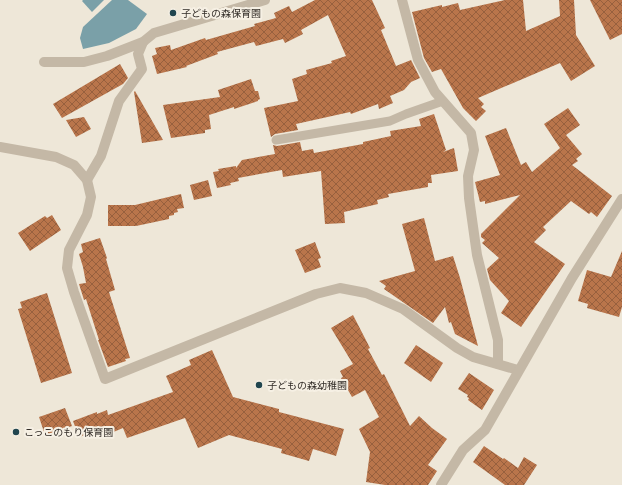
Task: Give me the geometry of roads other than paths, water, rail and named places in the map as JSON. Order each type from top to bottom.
[{"type":"street","points":[[44,62],[84,62],[107,56],[143,42],[154,33],[265,0]]},
{"type":"street","points":[[402,0],[418,60],[435,92],[471,133],[474,150],[468,176],[469,198],[477,255],[498,340],[498,364]]},
{"type":"street","points":[[87,180],[101,156],[118,101],[142,69],[138,54],[143,42]]},
{"type":"street","points":[[0,147],[56,156],[74,165],[87,180],[90,197],[87,215],[69,250],[68,268],[74,292],[105,379],[316,294],[340,288],[366,293],[403,309],[456,348],[473,357],[518,370]]},
{"type":"street","points":[[441,485],[463,450],[485,430],[572,278],[622,199]]},
{"type":"lane","points":[[276,140],[390,121],[444,101]]},
{"type":"water","points":[[104,0],[92,12],[82,1]]},
{"type":"water","points":[[112,0],[128,0],[147,14],[136,29],[109,43],[83,49],[80,38],[83,27]]},
{"type":"place","name":"子どもの森保育園","points":[[173,13]]},
{"type":"place","name":"子どもの森幼稚園","points":[[259,385]]},
{"type":"place","name":"こっこのもり保育園","points":[[16,432]]}]
